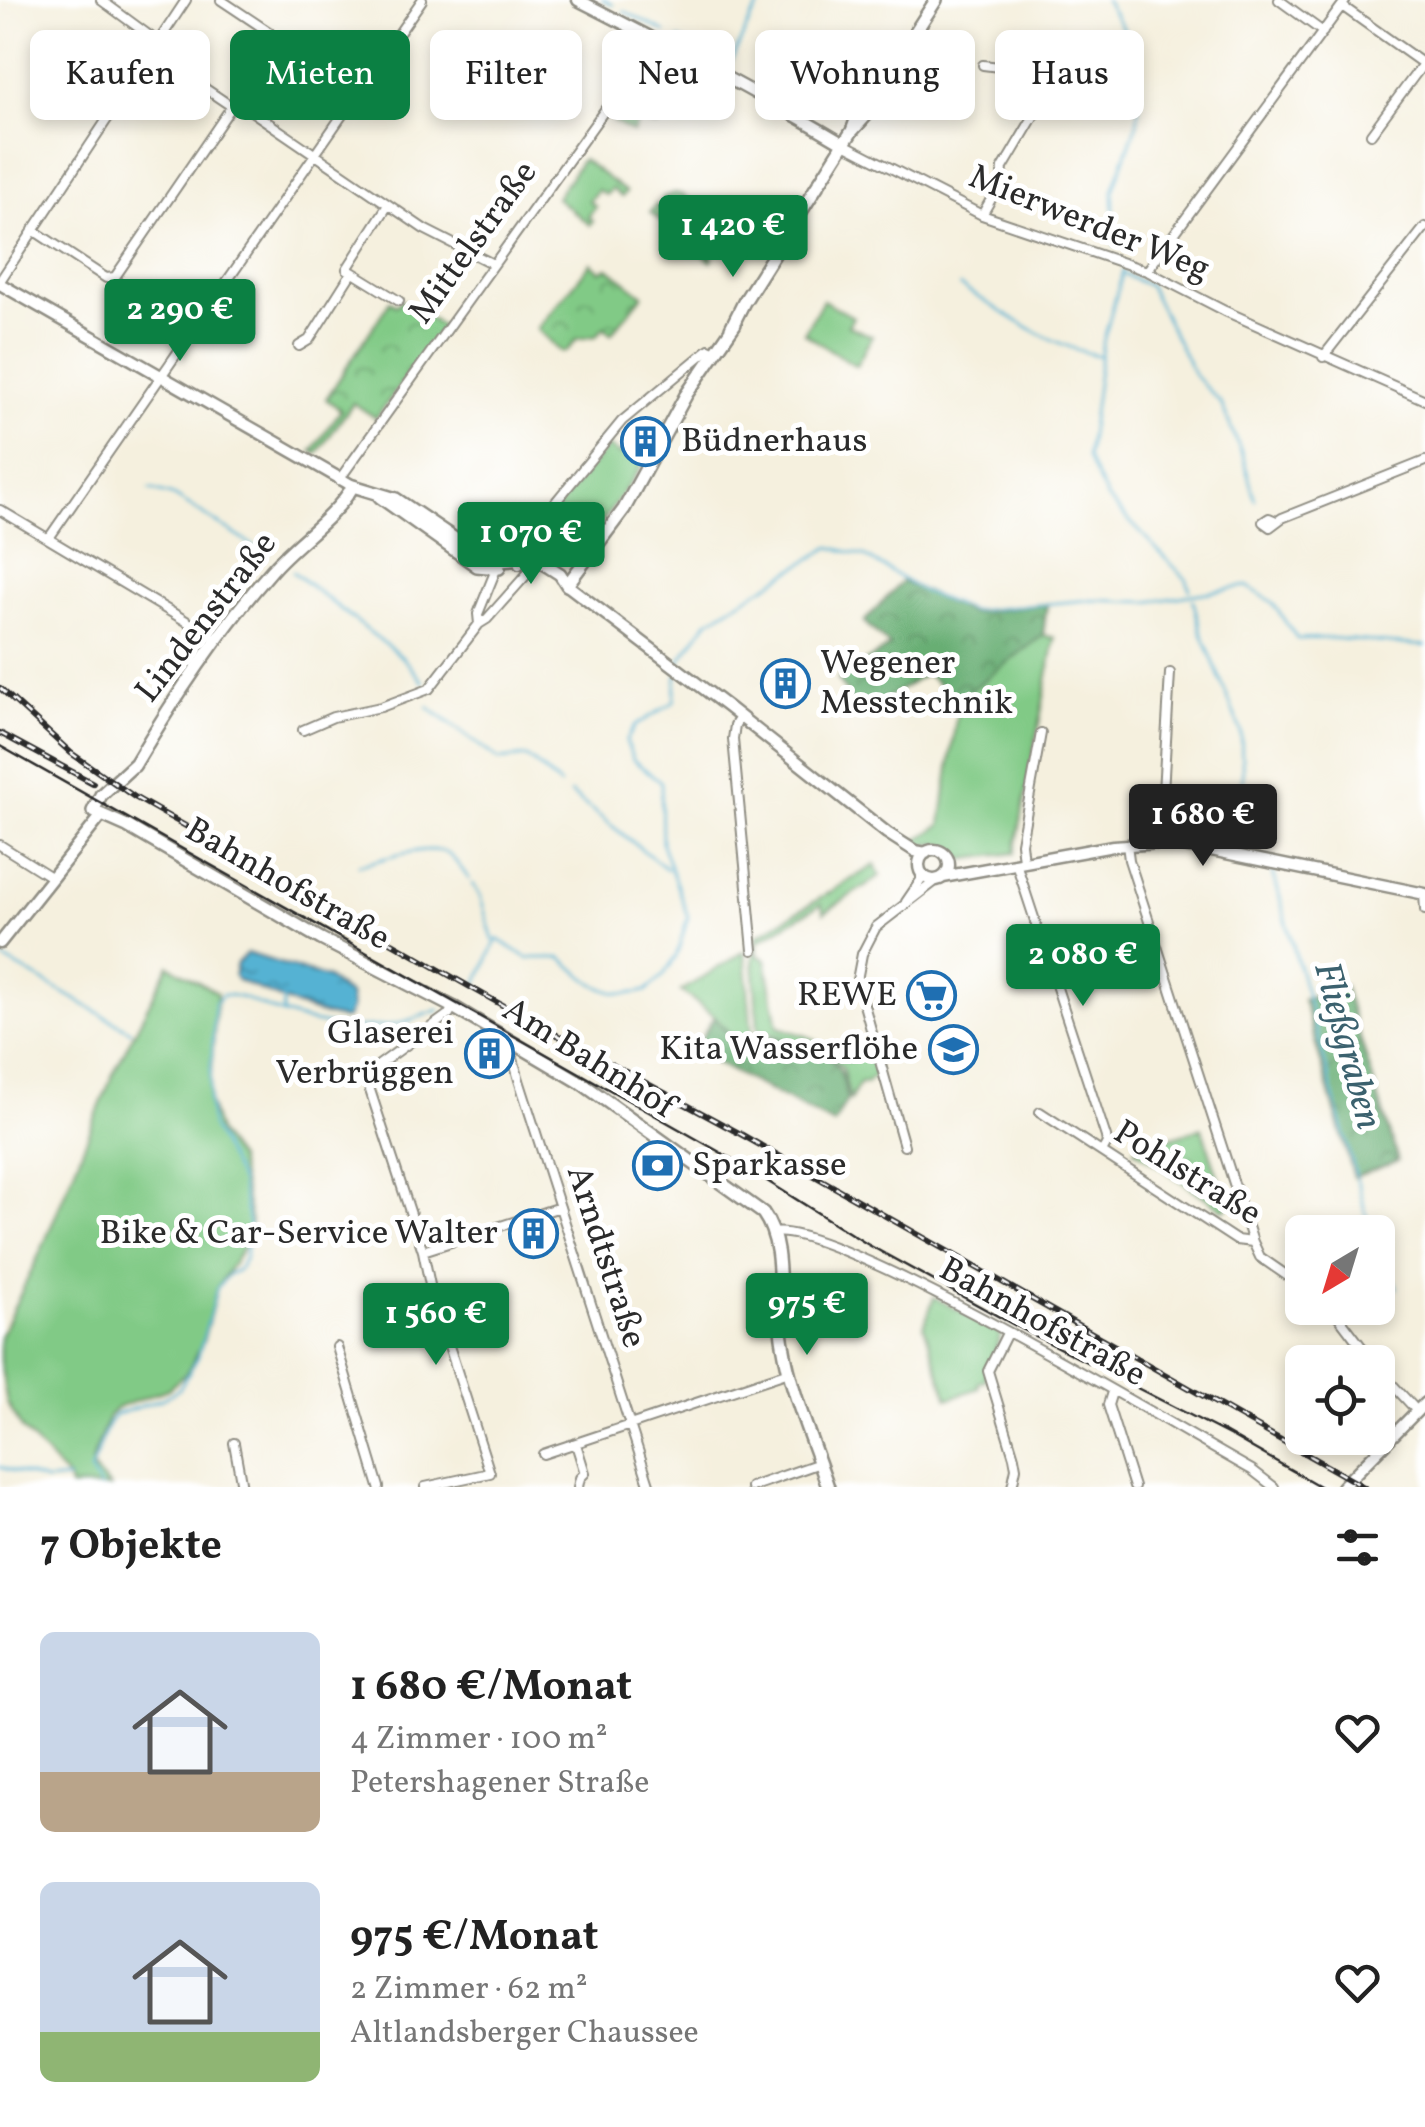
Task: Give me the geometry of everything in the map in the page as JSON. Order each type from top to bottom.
[{"type":"main road","points":[[352,486],[396,499],[497,565],[522,566],[540,560],[560,574],[567,585],[634,494],[686,395],[852,131],[870,112],[885,79],[936,0]]},
{"type":"main road","name":"Lindenstraße","points":[[97,813],[101,796],[136,762],[172,704],[272,570],[338,506],[352,486]]},
{"type":"main road","name":"Bahnhofstraße","points":[[97,813],[128,826],[368,965],[453,1008]]},
{"type":"main road","name":"Am Bahnhof","points":[[453,1008],[614,1105],[710,1172],[763,1213],[774,1233]]},
{"type":"main road","points":[[774,1233],[782,1342],[828,1487]]},
{"type":"street","points":[[100,0],[141,30]]},
{"type":"street","points":[[166,30],[186,0]]},
{"type":"street","points":[[221,0],[266,30]]},
{"type":"street","points":[[49,538],[422,0]]},
{"type":"street","points":[[578,0],[636,30]]},
{"type":"street","points":[[1280,0],[1323,32]]},
{"type":"street","points":[[1147,271],[1344,3],[1424,64],[1372,134]]},
{"type":"street","points":[[983,65],[995,66]]},
{"type":"street","points":[[735,80],[844,144]]},
{"type":"street","points":[[33,230],[106,278],[114,277],[230,107]]},
{"type":"street","name":"Mittelstraße","points":[[339,480],[602,114]]},
{"type":"street","points":[[106,120],[0,283],[352,486]]},
{"type":"street","points":[[259,120],[451,245],[492,264]]},
{"type":"street","points":[[982,215],[1032,120]]},
{"type":"street","name":"Mierwerder Weg","points":[[844,144],[982,215],[1147,271],[1323,356],[1425,400]]},
{"type":"street","points":[[388,206],[347,268],[399,301]]},
{"type":"street","points":[[1323,356],[1425,227]]},
{"type":"street","points":[[299,346],[309,340],[352,272]]},
{"type":"street","points":[[304,730],[333,717],[429,689],[479,624],[498,608],[522,566],[525,540],[622,421],[708,349],[715,352]]},
{"type":"street","points":[[669,380],[686,395]]},
{"type":"street","points":[[1276,520],[1425,461]]},
{"type":"street","points":[[0,510],[218,640]]},
{"type":"street","points":[[525,540],[542,551],[577,554]]},
{"type":"street","points":[[479,624],[478,614],[497,565]]},
{"type":"street","points":[[567,585],[887,833],[915,852],[939,852],[958,867],[981,869]]},
{"type":"street","points":[[1160,843],[1170,673]]},
{"type":"street","points":[[740,717],[733,739],[753,950]]},
{"type":"street","points":[[1040,732],[1020,862],[1106,1137],[1102,1152]]},
{"type":"street","points":[[0,943],[97,813]]},
{"type":"street","points":[[887,833],[928,878],[1127,844],[1160,843],[1424,894],[1425,910]]},
{"type":"street","points":[[1127,844],[1253,1242]]},
{"type":"street","points":[[0,845],[51,877]]},
{"type":"street","points":[[904,1146],[857,980],[871,934],[917,887],[926,853]]},
{"type":"street","points":[[895,911],[940,878],[949,869],[948,860]]},
{"type":"street","name":"Am Bahnhof","points":[[423,1251],[365,1075],[453,1008]]},
{"type":"street","name":"Arndtstraße","points":[[514,1043],[512,1055],[650,1487]]},
{"type":"street","name":"Pohlstraße","points":[[1040,1112],[1236,1240],[1253,1242],[1260,1257],[1285,1274]]},
{"type":"street","points":[[425,1487],[490,1473],[431,1290],[423,1251],[560,1207]]},
{"type":"street","name":"Bahnhofstraße","points":[[774,1233],[788,1232],[842,1249],[1007,1333],[1252,1470],[1274,1487]]},
{"type":"street","points":[[1345,1325],[1360,1345]]},
{"type":"street","points":[[1007,1333],[988,1371],[1014,1458],[1016,1477],[1012,1487]]},
{"type":"street","points":[[337,1347],[379,1487]]},
{"type":"street","points":[[543,1454],[789,1372]]},
{"type":"street","points":[[1342,1487],[1421,1407],[1395,1384]]},
{"type":"street","points":[[1112,1392],[1108,1405],[1134,1487]]},
{"type":"street","points":[[234,1443],[242,1487]]},
{"type":"street","points":[[576,1444],[590,1487]]},
{"type":"street","points":[[750,1487],[820,1463]]},
{"type":"street","points":[[578,1487],[586,1473]]},
{"type":"green space","points":[[614,120],[639,120],[633,133]]},
{"type":"green space","points":[[639,120],[660,120],[657,127]]},
{"type":"green space","points":[[582,159],[626,192],[622,197],[612,189],[606,195],[598,190],[589,201],[596,207],[588,217],[593,221],[590,225],[556,198]]},
{"type":"green space","points":[[675,193],[726,229],[717,245],[706,251],[713,257],[711,261],[650,212],[656,205],[659,207],[664,197]]},
{"type":"green space","points":[[591,263],[600,271],[608,268],[643,295],[611,334],[604,327],[596,336],[577,339],[567,351],[561,352],[537,329]]},
{"type":"green space","points":[[402,300],[443,327],[376,418],[353,403],[317,454],[312,451],[341,410],[326,399],[390,301],[397,305]]},
{"type":"green space","points":[[823,300],[853,317],[848,326],[872,336],[856,366],[804,333]]},
{"type":"green space","points":[[638,430],[654,442],[589,541],[568,541],[568,534],[576,539],[583,529],[566,518],[559,527],[565,532],[562,535],[550,530],[554,521],[547,518],[608,446],[620,455]]},
{"type":"green space","points":[[546,520],[538,534],[542,538],[538,544],[530,539]]},
{"type":"green space","points":[[902,581],[970,613],[1047,604],[1043,635],[958,700],[926,674],[860,715],[838,679],[890,646],[864,622]]},
{"type":"green space","points":[[1043,635],[1055,638],[1015,853],[959,860],[941,845],[918,847],[912,843],[941,825],[959,697]]},
{"type":"green space","points":[[875,865],[880,876],[824,913],[821,904],[757,942],[758,956],[766,959],[778,1027],[809,1037],[848,1061],[865,1055],[864,1045],[870,1044],[878,1073],[860,1083],[850,1100],[842,1067],[822,1050],[758,1030],[753,959],[757,936]]},
{"type":"green space","points":[[745,951],[752,1035],[733,1038],[714,1016],[681,991]]},
{"type":"green space","points":[[169,965],[217,993],[209,1102],[219,1135],[237,1159],[251,1222],[242,1249],[217,1288],[203,1342],[187,1373],[168,1389],[117,1408],[109,1416],[91,1462],[94,1471],[110,1487],[70,1487],[68,1479],[22,1429],[7,1403],[0,1337],[44,1244],[113,1074]]},
{"type":"green space","points":[[1344,986],[1398,1161],[1354,1177],[1303,999]]},
{"type":"green space","points":[[714,1017],[732,1038],[789,1040],[829,1058],[840,1072],[847,1100],[834,1124],[693,1051]]},
{"type":"green space","points":[[1202,1128],[1228,1207],[1224,1210],[1134,1149]]},
{"type":"green space","points":[[934,1297],[1001,1334],[979,1388],[948,1399],[924,1326]]},
{"type":"water","points":[[247,953],[327,978],[349,995],[351,1007],[346,1019],[304,1009],[237,980],[237,963]]},
{"type":"waterway","points":[[603,0],[613,5]]},
{"type":"waterway","points":[[735,53],[764,0]]},
{"type":"waterway","points":[[1105,0],[1132,43],[1139,103],[1137,123],[1113,191],[1115,246]]},
{"type":"waterway","points":[[624,11],[661,30]]},
{"type":"waterway","points":[[1123,271],[1102,346],[1087,458],[1108,499],[1187,580],[1190,590]]},
{"type":"waterway","points":[[1125,275],[1149,286],[1195,376],[1221,403],[1255,500]]},
{"type":"waterway","points":[[960,286],[1045,337],[1101,356]]},
{"type":"waterway","points":[[150,489],[174,496],[268,555]]},
{"type":"waterway","points":[[678,667],[708,621],[830,547],[865,556],[924,592],[971,611],[1088,600],[1148,602],[1247,586],[1272,602],[1297,639],[1425,646]]},
{"type":"waterway","points":[[293,572],[403,658],[423,682]]},
{"type":"waterway","name":"Fließgraben","points":[[1193,600],[1201,631],[1241,731],[1243,787],[1257,833]]},
{"type":"waterway","points":[[477,984],[497,939],[528,958],[562,958],[599,986],[620,993],[646,991],[676,957],[688,917],[662,844],[661,782],[633,760],[626,741],[635,726],[674,702],[677,674]]},
{"type":"waterway","points":[[428,707],[499,760],[527,757],[560,785]]},
{"type":"waterway","points":[[570,793],[667,869]]},
{"type":"waterway","points":[[359,865],[417,851],[440,851],[451,856],[469,879]]},
{"type":"waterway","name":"Fließgraben","points":[[1273,872],[1366,1215]]},
{"type":"waterway","points":[[473,884],[493,940]]},
{"type":"waterway","points":[[2,958],[131,1031]]},
{"type":"waterway","points":[[100,1487],[90,1471],[109,1423],[115,1415],[179,1389],[198,1357],[217,1288],[238,1270],[245,1258],[249,1226],[240,1181],[211,1126],[215,1003],[223,995],[231,995],[297,1018],[357,1027],[387,1026],[439,1010]]},
{"type":"waterway","points":[[283,1000],[283,1013]]},
{"type":"waterway","name":"Fließgraben","points":[[1395,1284],[1397,1288]]},
{"type":"waterway","points":[[0,1467],[46,1481],[68,1479]]},
{"type":"tram line","points":[[0,746],[734,1160],[867,1244],[1014,1325],[1231,1436]]},
{"type":"tram line","points":[[1221,1430],[1321,1487]]},
{"type":"railway","points":[[0,688],[71,753],[136,798],[1364,1487]]},
{"type":"railway","points":[[0,733],[93,783]]},
{"type":"place","name":"Büdnerhaus","points":[[646,442]]},
{"type":"place","name":"Wegener Messtechnik","points":[[785,684]]},
{"type":"place","name":"REWE","points":[[932,996]]},
{"type":"place","name":"Kita Wasserflöhe","points":[[953,1050]]},
{"type":"place","name":"Glaserei Verbrüggen","points":[[489,1054]]},
{"type":"place","name":"Sparkasse","points":[[657,1166]]},
{"type":"place","name":"Bike & Car-Service Walter","points":[[533,1234]]}]
